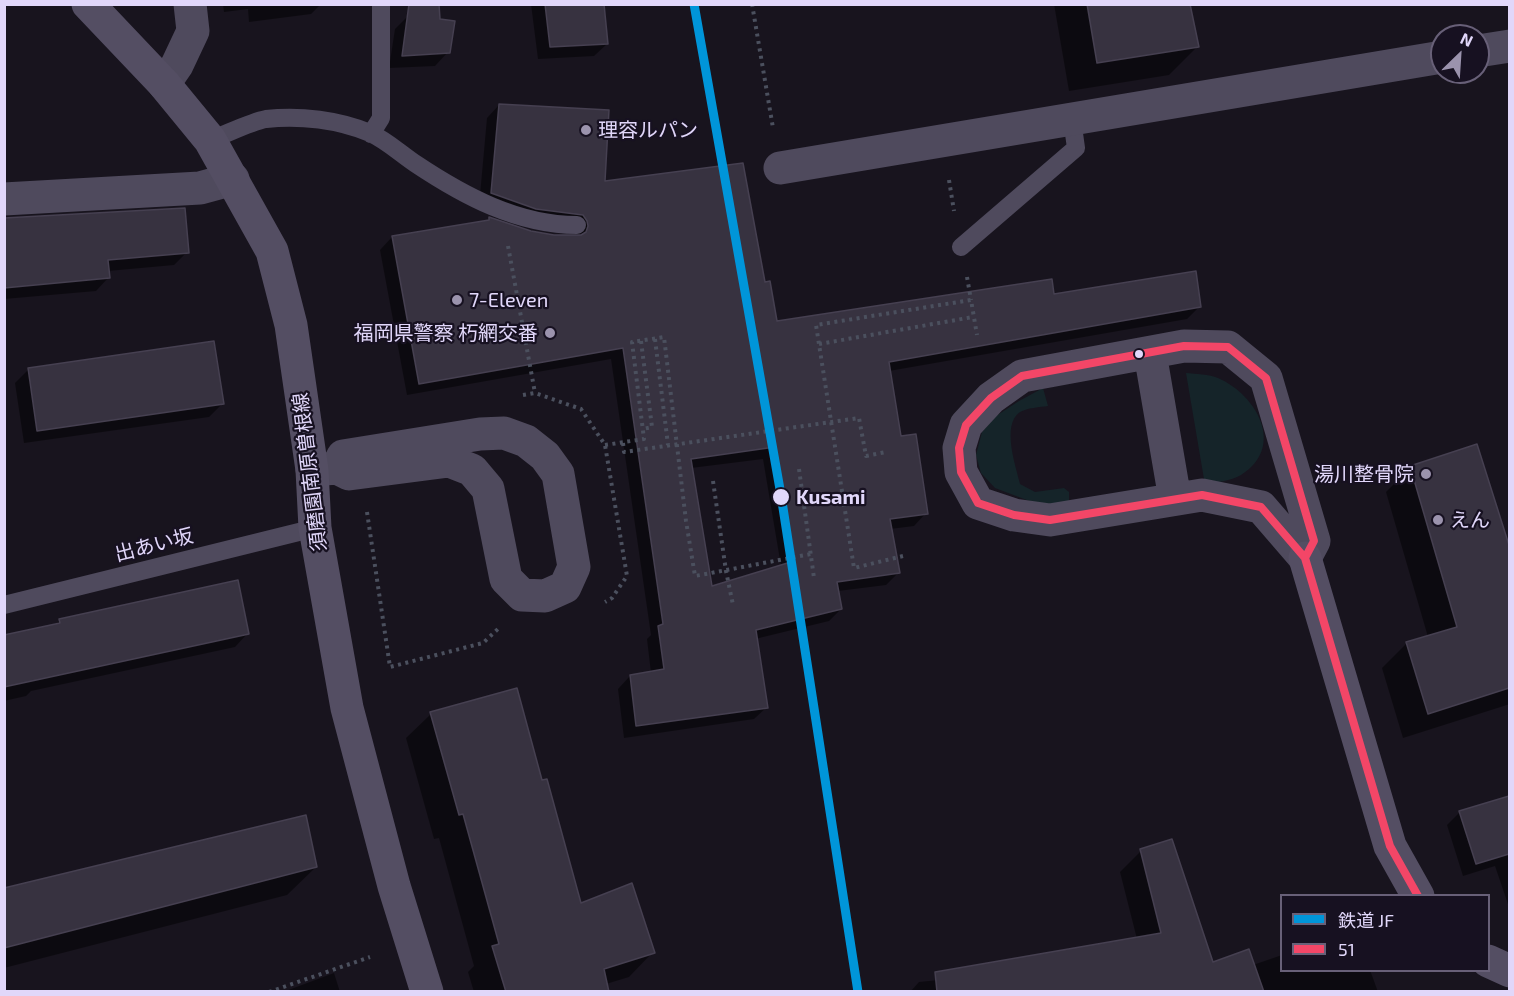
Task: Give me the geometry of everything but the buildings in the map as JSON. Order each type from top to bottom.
[{"type":"main road","name":"須磨園南原曽根線","points":[[88,4],[164,84],[210,140],[272,251],[325,469],[315,528],[347,708],[394,886],[427,992]]},
{"type":"main road","points":[[1305,558],[1390,846],[1417,894]]},
{"type":"main road","points":[[1490,962],[1509,971]]},
{"type":"street","points":[[164,84],[177,65],[193,31],[190,4]]},
{"type":"street","points":[[1490,49],[1509,46]]},
{"type":"street","points":[[780,168],[1430,59]]},
{"type":"street","points":[[4,199],[200,188],[233,179]]},
{"type":"street","points":[[1184,346],[1228,347],[1266,378],[1314,541],[1305,558],[1261,507],[1202,495],[1175,499],[1050,520],[1014,515],[978,503],[961,472],[959,448],[966,424],[991,398],[1022,376],[1184,346]]},
{"type":"street","points":[[1150,353],[1175,499]]},
{"type":"street","points":[[504,433],[526,441],[545,456],[558,474],[574,567],[565,587],[545,596],[522,595],[506,579],[488,489],[472,470],[449,461],[349,474],[325,469],[344,456],[480,434],[504,433]]},
{"type":"lane","points":[[371,134],[381,118],[381,4]]},
{"type":"lane","points":[[210,140],[265,119],[321,119],[371,134],[419,166],[501,211],[552,225],[577,225]]},
{"type":"lane","points":[[961,247],[1076,148],[1072,119]]},
{"type":"lane","name":"出あい坂","points":[[4,605],[315,528]]},
{"type":"path","points":[[752,4],[780,168]]},
{"type":"path","points":[[501,211],[535,393]]},
{"type":"path","points":[[903,556],[854,568],[816,325],[971,300],[977,335]]},
{"type":"path","points":[[819,344],[973,317]]},
{"type":"path","points":[[605,445],[644,439],[632,342],[664,337],[686,521],[695,576],[811,554]]},
{"type":"path","points":[[655,339],[668,445]]},
{"type":"path","points":[[641,341],[652,427],[643,429]]},
{"type":"path","points":[[623,442],[624,452],[859,418],[866,456],[886,452]]},
{"type":"path","points":[[799,469],[814,578]]},
{"type":"path","points":[[713,481],[733,605]]},
{"type":"path","points":[[370,504],[367,512],[390,667],[483,643],[503,624]]},
{"type":"path","points":[[269,992],[370,957]]},
{"type":"shaded area","points":[[1186,373],[1218,378],[1244,396],[1254,409],[1261,422],[1264,436],[1262,450],[1255,463],[1241,475],[1205,485]]},
{"type":"shaded area","points":[[1043,388],[1048,406],[1020,412],[1014,418],[1011,426],[1013,457],[1020,484],[1035,492],[1064,488],[1069,492],[1069,503],[1040,505],[995,488],[981,473],[976,455],[982,432],[996,416]]},
{"type":"rail line","name":"JF","points":[[694,4],[781,495],[858,992]]},
{"type":"transit line","name":"51","points":[[1184,346],[1228,347],[1266,378],[1314,541],[1305,558],[1261,507],[1202,495],[1050,520],[1014,515],[978,503],[961,472],[959,448],[966,425],[991,398],[1022,376],[1184,346]]},
{"type":"transit line","name":"51","points":[[1305,558],[1390,846],[1417,894]]},
{"type":"place","name":"理容ルパン","points":[[586,130]]},
{"type":"place","name":"7-Eleven","points":[[457,300]]},
{"type":"place","name":"福岡県警察 朽網交番","points":[[550,333]]},
{"type":"place","name":"湯川整骨院","points":[[1426,474]]},
{"type":"place","name":"Kusami","points":[[781,497]]},
{"type":"place","name":"えん","points":[[1438,520]]}]
